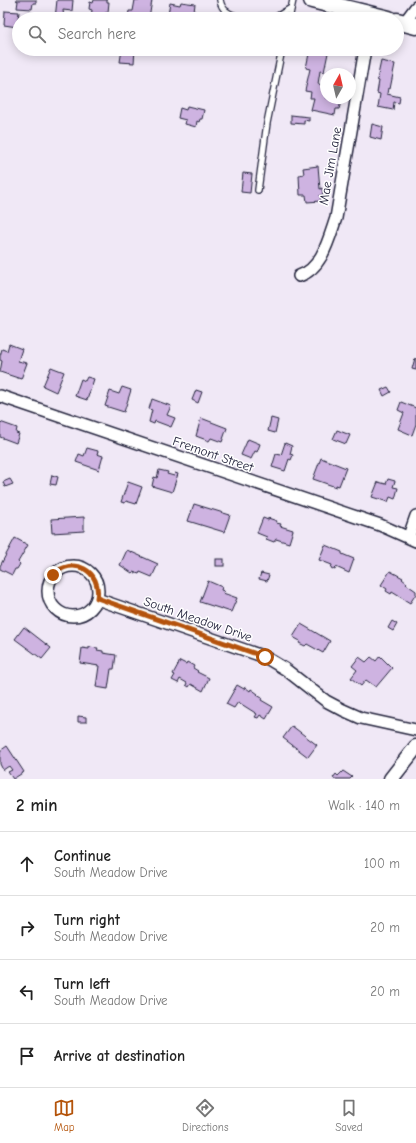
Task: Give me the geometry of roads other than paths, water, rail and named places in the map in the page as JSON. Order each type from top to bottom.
[{"type":"main road","points":[[312,0],[354,12]]},
{"type":"street","points":[[404,19],[416,7]]},
{"type":"street","name":"Mae Jim Lane","points":[[299,276],[308,273],[316,264],[328,242],[336,218],[364,56]]},
{"type":"street","name":"Fremont Street","points":[[0,396],[380,525],[412,539]]},
{"type":"street","points":[[412,539],[416,516]]},
{"type":"street","points":[[72,566],[82,568],[87,570],[94,578],[98,588],[97,598],[92,607],[83,614],[68,615],[59,612],[52,604],[48,595],[49,585],[53,575],[62,569],[72,566]]},
{"type":"street","name":"South Meadow Drive","points":[[97,598],[265,657],[285,669],[326,700],[361,718],[416,730]]},
{"type":"street","points":[[391,779],[416,747]]},
{"type":"lane","points":[[220,0],[221,5],[226,12]]},
{"type":"lane","points":[[290,12],[293,0]]},
{"type":"lane","points":[[284,12],[291,8]]},
{"type":"lane","points":[[258,190],[267,123],[281,56]]}]
